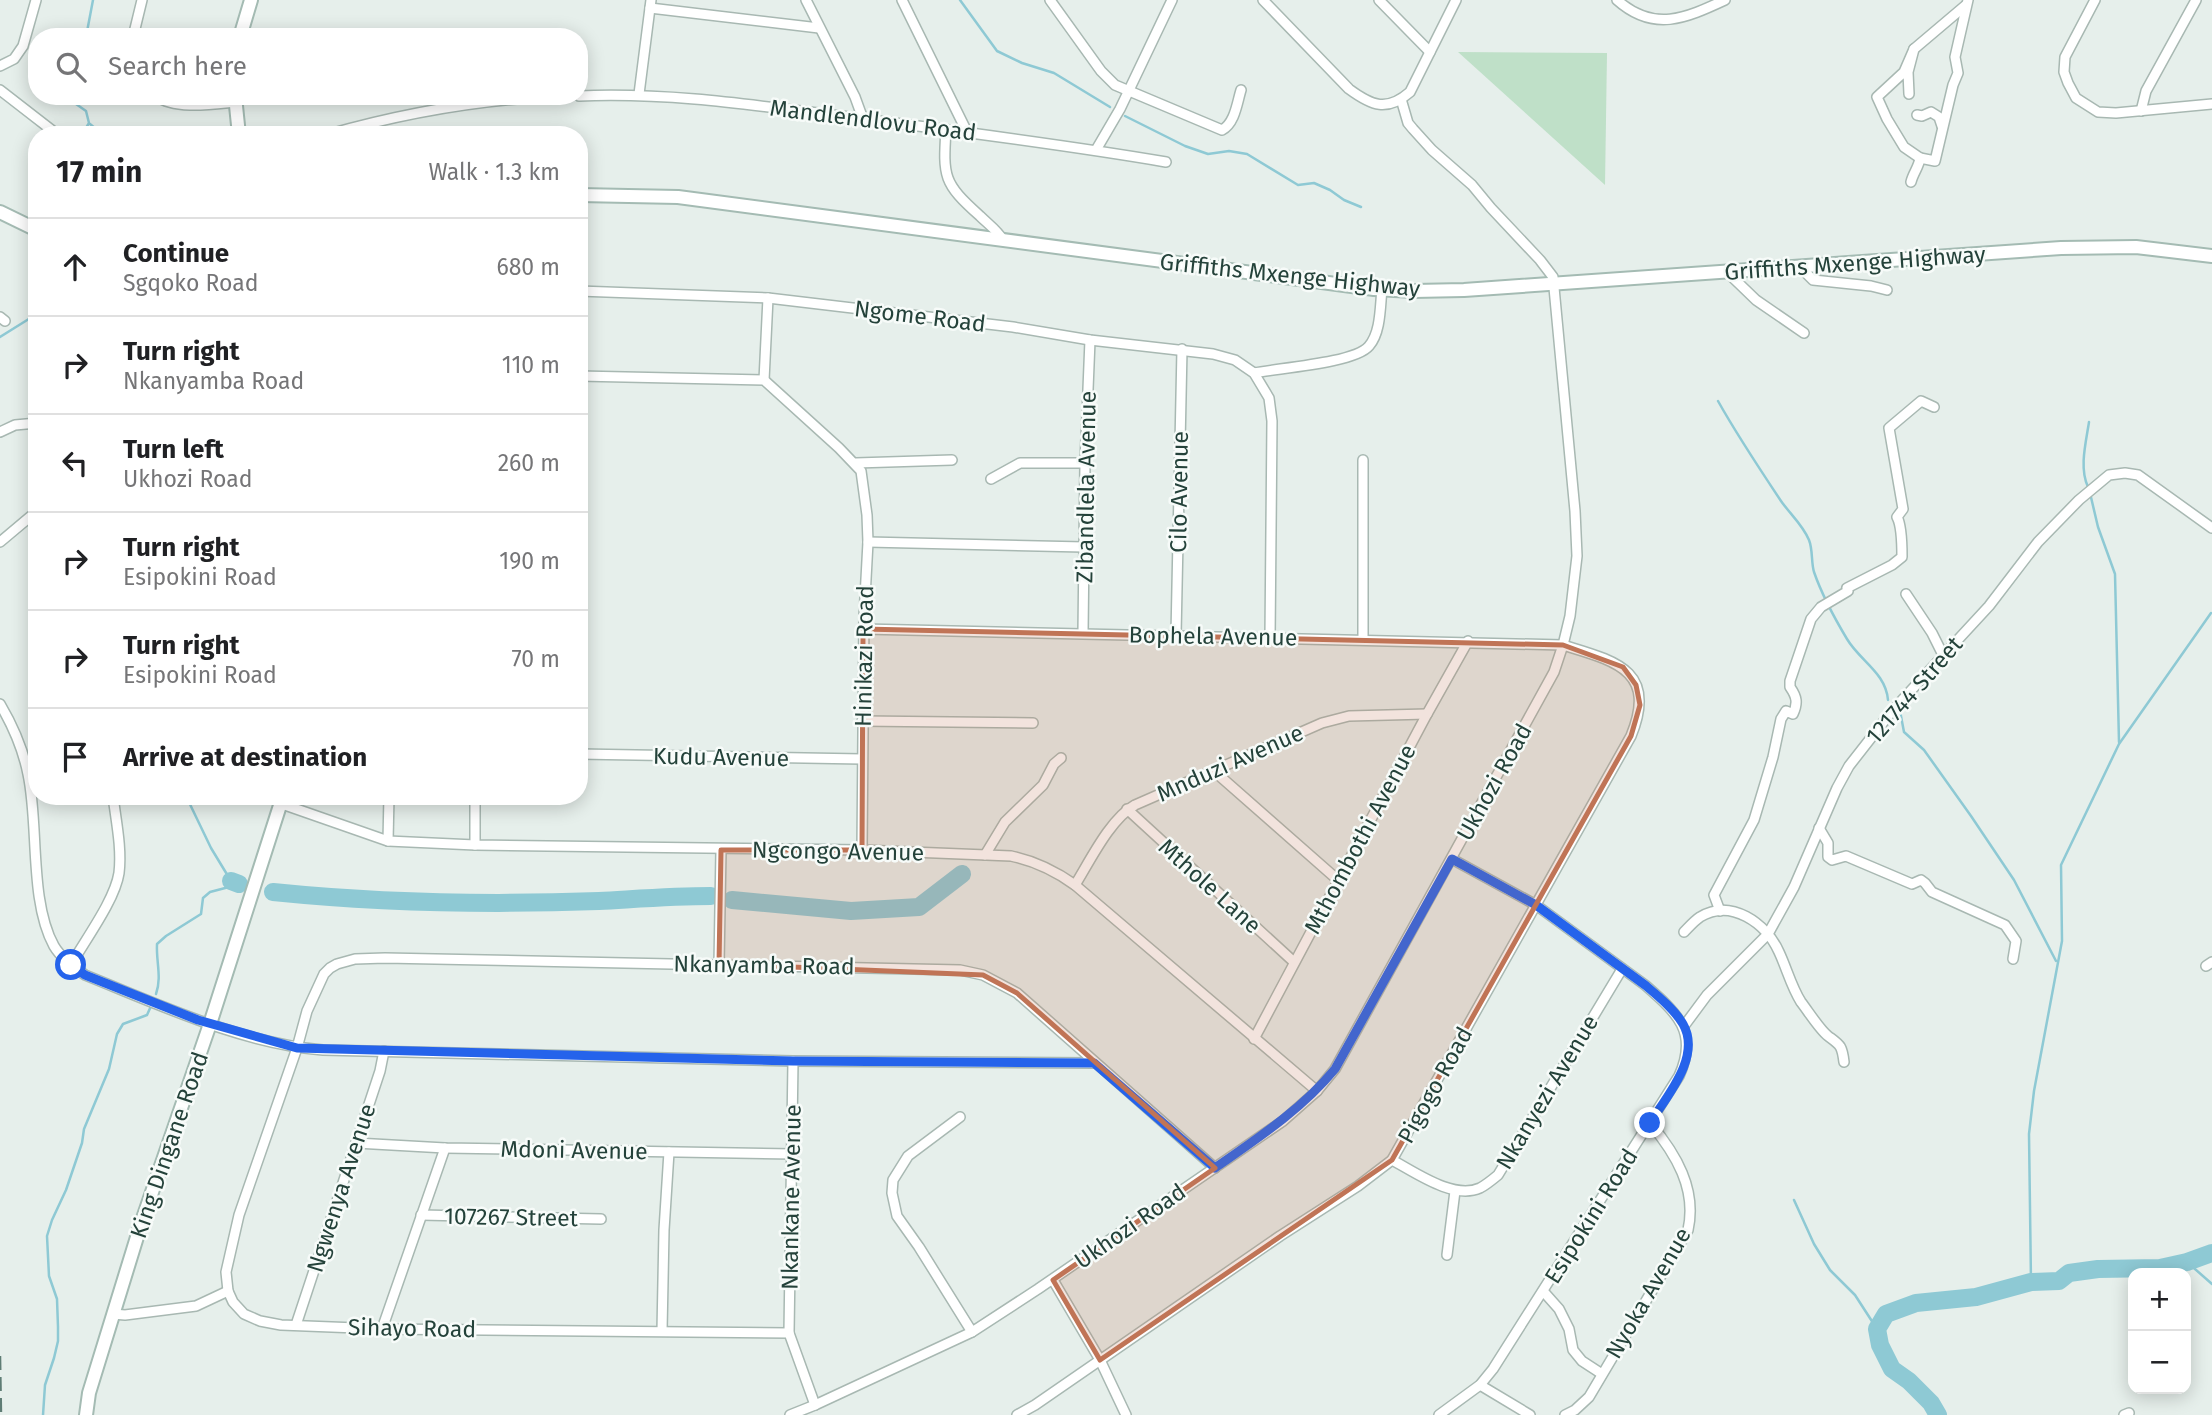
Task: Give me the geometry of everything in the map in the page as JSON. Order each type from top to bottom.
[{"type":"street","points":[[24,0],[35,4],[28,28]]},
{"type":"street","points":[[135,28],[142,0]]},
{"type":"street","points":[[243,28],[251,0]]},
{"type":"street","points":[[806,0],[855,97],[863,119]]},
{"type":"street","points":[[902,0],[967,132]]},
{"type":"street","points":[[1050,0],[1107,79],[1115,85],[1222,130],[1230,123],[1241,90]]},
{"type":"street","points":[[1096,150],[1129,91],[1172,0]]},
{"type":"street","points":[[1263,0],[1355,94],[1387,105],[1398,102],[1410,92],[1456,0]]},
{"type":"street","points":[[1379,0],[1430,52]]},
{"type":"street","points":[[1617,0],[1641,16],[1657,21],[1691,15],[1725,0]]},
{"type":"street","points":[[2095,0],[2065,57],[2064,72],[2076,97],[2098,112],[2212,104]]},
{"type":"street","points":[[2141,111],[2146,91],[2196,0]]},
{"type":"street","points":[[1967,2],[1955,57],[1958,73],[1935,161],[1920,158],[1904,147],[1887,120],[1877,97],[1903,72],[1914,49],[1967,2]]},
{"type":"street","points":[[639,94],[650,4],[819,28]]},
{"type":"street","points":[[0,66],[14,58],[23,46],[28,28]]},
{"type":"street","points":[[1909,94],[1908,72],[1914,49]]},
{"type":"street","points":[[0,90],[46,126]]},
{"type":"street","name":"Mandlendlovu Road","points":[[588,96],[639,94],[715,100],[946,129],[1166,162]]},
{"type":"street","points":[[1401,99],[1413,130],[1465,178],[1532,250],[1550,272],[1555,285]]},
{"type":"street","points":[[236,105],[238,126]]},
{"type":"street","points":[[358,126],[464,105]]},
{"type":"street","points":[[1917,115],[1930,112],[1939,117],[1943,128]]},
{"type":"street","points":[[946,129],[944,161],[947,179],[956,192],[994,227],[1003,240]]},
{"type":"street","points":[[1911,182],[1920,158]]},
{"type":"street","name":"Griffiths Mxenge Highway","points":[[588,195],[678,197],[1382,289],[1452,290],[1555,285],[2095,247],[2136,247],[2212,256]]},
{"type":"street","points":[[0,212],[28,226]]},
{"type":"street","points":[[1800,267],[1813,280],[1886,290]]},
{"type":"street","points":[[1727,272],[1764,307],[1804,333]]},
{"type":"street","name":"Ukhozi Road","points":[[790,1415],[972,1332],[1053,1280],[1283,1121],[1317,1091],[1335,1069],[1544,692],[1563,645],[1574,589],[1577,556],[1555,285]]},
{"type":"street","points":[[1270,638],[1272,421],[1269,398],[1254,373],[1360,354],[1369,346],[1376,333],[1382,289]]},
{"type":"street","name":"Ngome Road","points":[[588,291],[768,298],[1013,327],[1090,340],[1213,354],[1235,360],[1254,373]]},
{"type":"street","points":[[764,380],[768,298]]},
{"type":"street","name":"Zibandlela Avenue","points":[[1083,634],[1090,340]]},
{"type":"street","name":"Cilo Avenue","points":[[1176,635],[1182,349]]},
{"type":"street","points":[[588,376],[764,380],[856,463],[952,460]]},
{"type":"street","points":[[1720,911],[1714,895],[1754,820],[1781,719],[1786,712],[1793,714],[1797,705],[1790,681],[1811,619],[1821,607],[1848,591],[1847,587],[1892,565],[1902,557],[1899,533],[1901,524],[1897,517],[1903,509],[1889,428],[1921,401],[1934,407]]},
{"type":"street","points":[[0,432],[15,425],[28,424]]},
{"type":"street","points":[[1363,460],[1363,639]]},
{"type":"street","name":"Hinikazi Road","points":[[856,463],[861,471],[865,491],[867,542],[863,629],[862,850]]},
{"type":"street","points":[[991,479],[1020,463],[1085,463]]},
{"type":"street","name":"121744 Street","points":[[1684,1026],[1706,995],[1768,934],[1794,887],[1849,766],[1907,693],[1989,606],[2038,542],[2078,500],[2109,475],[2138,475],[2212,528]]},
{"type":"street","points":[[0,542],[28,519]]},
{"type":"street","points":[[867,542],[1084,547]]},
{"type":"street","points":[[1906,594],[1943,655]]},
{"type":"street","name":"Bophela Avenue","points":[[863,629],[1563,645]]},
{"type":"street","name":"Mthombothi Avenue","points":[[1254,1039],[1426,714],[1468,641]]},
{"type":"street","name":"Pigogo Road","points":[[1017,1415],[1358,1186],[1392,1160],[1631,736],[1638,718],[1640,705],[1636,685],[1623,667],[1611,660],[1563,645]]},
{"type":"street","points":[[0,704],[22,747],[28,773]]},
{"type":"street","name":"Mnduzi Avenue","points":[[1075,885],[1110,830],[1127,809],[1322,723],[1349,716],[1426,714]]},
{"type":"street","points":[[862,721],[1034,723]]},
{"type":"street","name":"Kudu Avenue","points":[[588,754],[862,759]]},
{"type":"street","points":[[985,855],[1005,822],[1043,785],[1054,764],[1061,758]]},
{"type":"street","points":[[1214,771],[1339,881]]},
{"type":"street","points":[[31,805],[37,877],[46,924],[55,948],[71,965],[85,975],[210,1024],[297,1048],[793,1061],[1094,1063]]},
{"type":"street","points":[[71,965],[113,893],[119,873],[114,805]]},
{"type":"street","name":"King Dingane Road","points":[[86,1415],[89,1393],[113,1314],[280,805]]},
{"type":"street","name":"Ngcongo Avenue","points":[[295,805],[388,841],[721,850],[862,850],[1010,856],[1033,861],[1060,874],[1075,885],[1317,1091]]},
{"type":"street","points":[[388,841],[389,805]]},
{"type":"street","points":[[475,805],[475,845]]},
{"type":"street","name":"Mthole Lane","points":[[1127,809],[1294,962]]},
{"type":"street","points":[[1819,828],[1828,843],[1828,856],[1832,860],[1846,856],[1912,884],[1921,880],[1932,892],[2005,925],[2016,941],[2013,959]]},
{"type":"street","points":[[719,964],[721,850]]},
{"type":"street","points":[[1452,859],[1536,905],[1645,985],[1684,1026]]},
{"type":"street","points":[[1684,932],[1699,918],[1720,911],[1733,910],[1754,920],[1768,934],[1779,951],[1790,982],[1800,999],[1828,1036],[1836,1040],[1844,1062]]},
{"type":"street","name":"Nkanyamba Road","points":[[297,1048],[307,1012],[324,974],[337,964],[347,961],[385,958],[960,970],[983,975],[1017,993],[1215,1168]]},
{"type":"street","name":"Nkanyezi Avenue","points":[[1455,1191],[1483,1187],[1498,1175],[1622,969]]},
{"type":"street","name":"Esipokini Road","points":[[1439,1415],[1480,1385],[1493,1369],[1650,1123],[1686,1061],[1688,1040],[1684,1026]]},
{"type":"street","points":[[113,1314],[125,1315],[197,1306],[228,1291],[226,1272],[239,1215],[297,1048]]},
{"type":"street","name":"Ngwenya Avenue","points":[[296,1325],[380,1071],[384,1051]]},
{"type":"street","name":"Nkankane Avenue","points":[[789,1333],[793,1061]]},
{"type":"street","points":[[960,1117],[908,1156],[894,1180],[892,1193],[897,1216],[972,1332]]},
{"type":"street","name":"Nyoka Avenue","points":[[1565,1415],[1589,1397],[1688,1230],[1690,1195],[1684,1175],[1662,1137],[1650,1123]]},
{"type":"street","name":"Mdoni Avenue","points":[[356,1143],[445,1148],[793,1154]]},
{"type":"street","points":[[382,1329],[445,1148]]},
{"type":"street","points":[[662,1331],[669,1152]]},
{"type":"street","points":[[1392,1160],[1455,1191],[1447,1255]]},
{"type":"street","name":"107267 Street","points":[[421,1215],[601,1219]]},
{"type":"street","points":[[1053,1280],[1100,1360],[1126,1415]]},
{"type":"street","name":"Sihayo Road","points":[[228,1291],[233,1302],[244,1314],[260,1321],[281,1325],[382,1329],[789,1333]]},
{"type":"street","points":[[1543,1291],[1559,1309],[1569,1329],[1573,1350],[1582,1361],[1602,1374]]},
{"type":"street","points":[[789,1333],[815,1405]]},
{"type":"street","points":[[1480,1385],[1530,1415]]},
{"type":"highlighted area","points":[[863,629],[1563,645],[1623,667],[1636,685],[1640,705],[1631,736],[1392,1160],[1100,1360],[1053,1280],[1215,1168],[1017,993],[983,975],[719,964],[721,850],[862,850]]},
{"type":"green space","points":[[1458,52],[1607,53],[1605,185]]},
{"type":"waterway","points":[[88,28],[93,0]]},
{"type":"waterway","points":[[960,0],[997,51],[1022,63],[1054,73],[1110,107]]},
{"type":"waterway","points":[[77,105],[86,111],[87,126]]},
{"type":"waterway","points":[[1125,116],[1185,146],[1208,154],[1229,151],[1247,154],[1298,185],[1314,183],[1361,207]]},
{"type":"waterway","points":[[0,337],[28,320]]},
{"type":"waterway","points":[[1718,401],[1781,501],[1800,524],[1809,540],[1814,572],[1829,607],[1852,647],[1883,682],[1888,700]]},
{"type":"waterway","points":[[2088,487],[2084,463],[2089,422]]},
{"type":"waterway","points":[[2090,493],[2098,527],[2115,574],[2119,742]]},
{"type":"waterway","points":[[2031,1282],[2029,1134],[2034,1091],[2062,941],[2061,865],[2119,744],[2211,613]]},
{"type":"waterway","points":[[1900,711],[1904,732],[1924,750],[2014,880],[2056,961]]},
{"type":"waterway","points":[[156,994],[159,975],[157,944],[201,914],[203,898],[210,892],[229,887],[231,881],[190,805]]},
{"type":"waterway","points":[[732,900],[851,911],[919,907],[962,874]]},
{"type":"waterway","points":[[231,881],[239,884]]},
{"type":"waterway","points":[[273,892],[354,899],[476,903],[711,896]]},
{"type":"waterway","points":[[43,1415],[45,1385],[58,1341],[57,1299],[49,1276],[47,1236],[66,1190],[84,1129],[109,1069],[117,1034],[123,1024],[147,1015],[151,1006]]},
{"type":"waterway","points":[[1794,1200],[1814,1244],[1830,1270],[1855,1295],[1877,1329]]},
{"type":"waterway","points":[[1938,1415],[1931,1403],[1909,1381],[1892,1369],[1880,1345],[1877,1329],[1886,1314],[1916,1303],[1976,1297],[2031,1282],[2059,1281],[2069,1273],[2098,1269],[2160,1268],[2212,1253]]},
{"type":"waterway","points":[[2187,1262],[2212,1284]]},
{"type":"railway","points":[[0,1356],[1,1415]]},
{"type":"route","points":[[71,965],[85,975],[198,1020],[297,1048],[793,1061],[1094,1063],[1215,1168],[1283,1121],[1317,1091],[1335,1069],[1452,859],[1536,905],[1645,985],[1684,1026],[1688,1040],[1686,1061],[1650,1123]]}]
